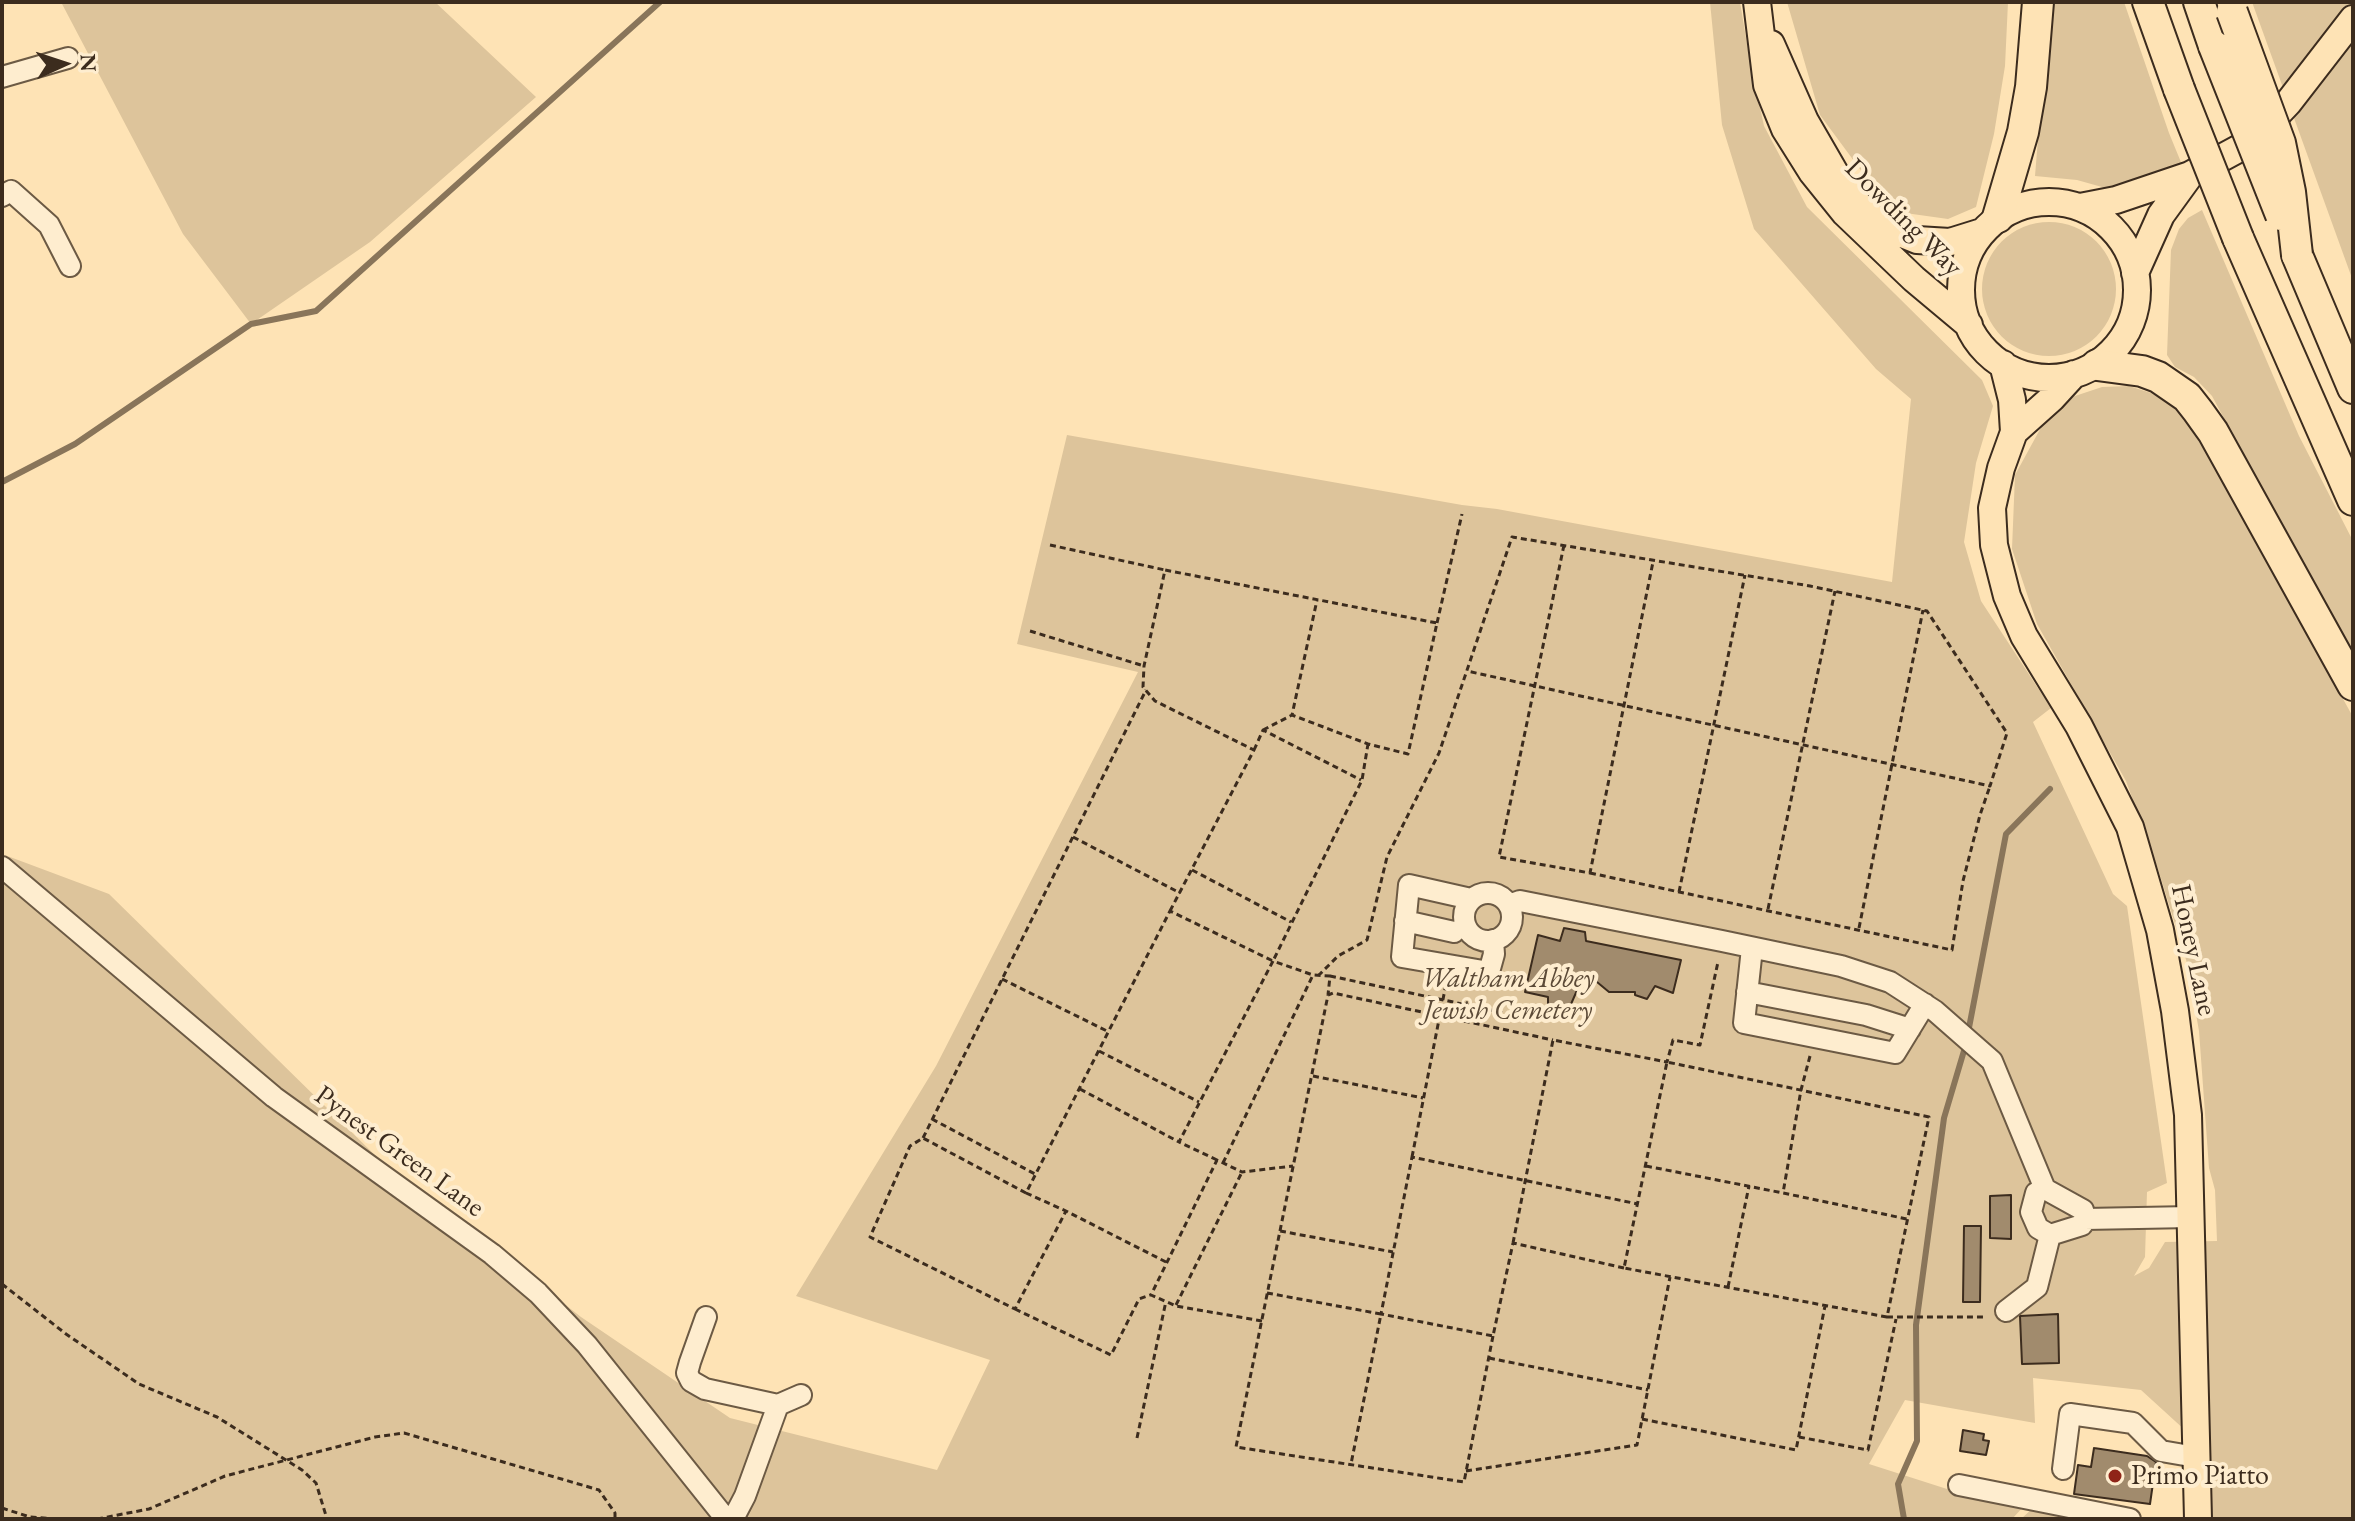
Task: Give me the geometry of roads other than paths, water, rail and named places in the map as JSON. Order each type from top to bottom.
[{"type":"highway","points":[[1990,225],[2023,132],[2031,87],[2038,2]]},
{"type":"highway","points":[[2148,2],[2238,238],[2353,500]]},
{"type":"highway","points":[[2199,2],[2297,255],[2353,388]]},
{"type":"highway","points":[[2230,7],[2280,143],[2290,192],[2297,255]]},
{"type":"highway","points":[[2086,369],[2142,371],[2158,377],[2187,397],[2213,432],[2353,685]]},
{"type":"main road","name":"Dowding Way","points":[[1758,8],[1805,121],[1857,203],[1880,225],[1917,240],[1950,242],[1990,225]]},
{"type":"main road","name":"Dowding Way","points":[[1758,8],[1767,85],[1785,129],[1812,172],[1845,213],[1914,279],[1969,325]]},
{"type":"main road","points":[[2080,207],[2116,200],[2190,175],[2251,142],[2288,103],[2353,19]]},
{"type":"main road","points":[[2135,273],[2161,215],[2190,175]]},
{"type":"main road","points":[[2034,202],[2057,202],[2080,207],[2100,218],[2117,233],[2129,253],[2137,294],[2131,321],[2120,342],[2086,369],[2058,377],[2034,376],[2003,364],[1983,347],[1969,325],[1962,300],[1962,274],[1971,249],[1990,225],[2012,210],[2034,202]]},
{"type":"main road","name":"Honey Lane","points":[[2003,364],[2012,400],[2014,432],[2001,468],[1992,508],[1994,545],[2007,596],[2024,636],[2079,726],[2130,827],[2160,930],[2175,1011],[2188,1115],[2198,1519]]},
{"type":"main road","name":"Honey Lane","points":[[2014,432],[2086,369]]},
{"type":"street","points":[[2,77],[68,58]]},
{"type":"street","points":[[2,196],[11,191],[49,225],[70,266]]},
{"type":"street","name":"Pynest Green Lane","points":[[2,867],[274,1097],[492,1254],[538,1293],[587,1345],[726,1519]]},
{"type":"street","points":[[1471,899],[1409,885],[1402,957],[1489,972],[1494,954],[1493,940]]},
{"type":"street","points":[[1478,894],[1501,896],[1509,905],[1512,920],[1505,934],[1485,941],[1473,936],[1465,926],[1464,913],[1471,899],[1478,894]]},
{"type":"street","points":[[1509,905],[1520,901],[1722,941],[1853,970],[1890,982],[1925,1004],[1992,1061],[2045,1189],[2083,1210],[2085,1219],[2082,1225],[2050,1235],[2038,1228],[2031,1212],[2036,1193],[2045,1189]]},
{"type":"street","points":[[1405,921],[1454,932]]},
{"type":"street","points":[[1752,948],[1744,1023],[1895,1053],[1925,1004]]},
{"type":"street","points":[[1747,992],[1866,1015],[1910,1029]]},
{"type":"street","points":[[2085,1219],[2191,1217]]},
{"type":"street","points":[[2006,1311],[2037,1287],[2050,1235]]},
{"type":"street","points":[[706,1317],[687,1373],[691,1381],[705,1389],[778,1405],[801,1395]]},
{"type":"street","points":[[733,1519],[745,1496],[778,1405]]},
{"type":"street","points":[[2063,1469],[2070,1414],[2133,1423],[2161,1451],[2196,1457]]},
{"type":"street","points":[[1959,1485],[2130,1519]]},
{"type":"waterway","points":[[2,482],[75,444],[251,324],[316,311],[660,2]]},
{"type":"waterway","points":[[1968,1033],[2006,834],[2050,789]]},
{"type":"waterway","points":[[1904,1519],[1898,1484],[1917,1441],[1916,1325],[1944,1118],[1966,1044]]},
{"type":"place","name":"Primo Piatto","points":[[2115,1476]]},
{"type":"park label","name":"Waltham Abbey Jewish Cemetery","points":[[1508,995]]}]
